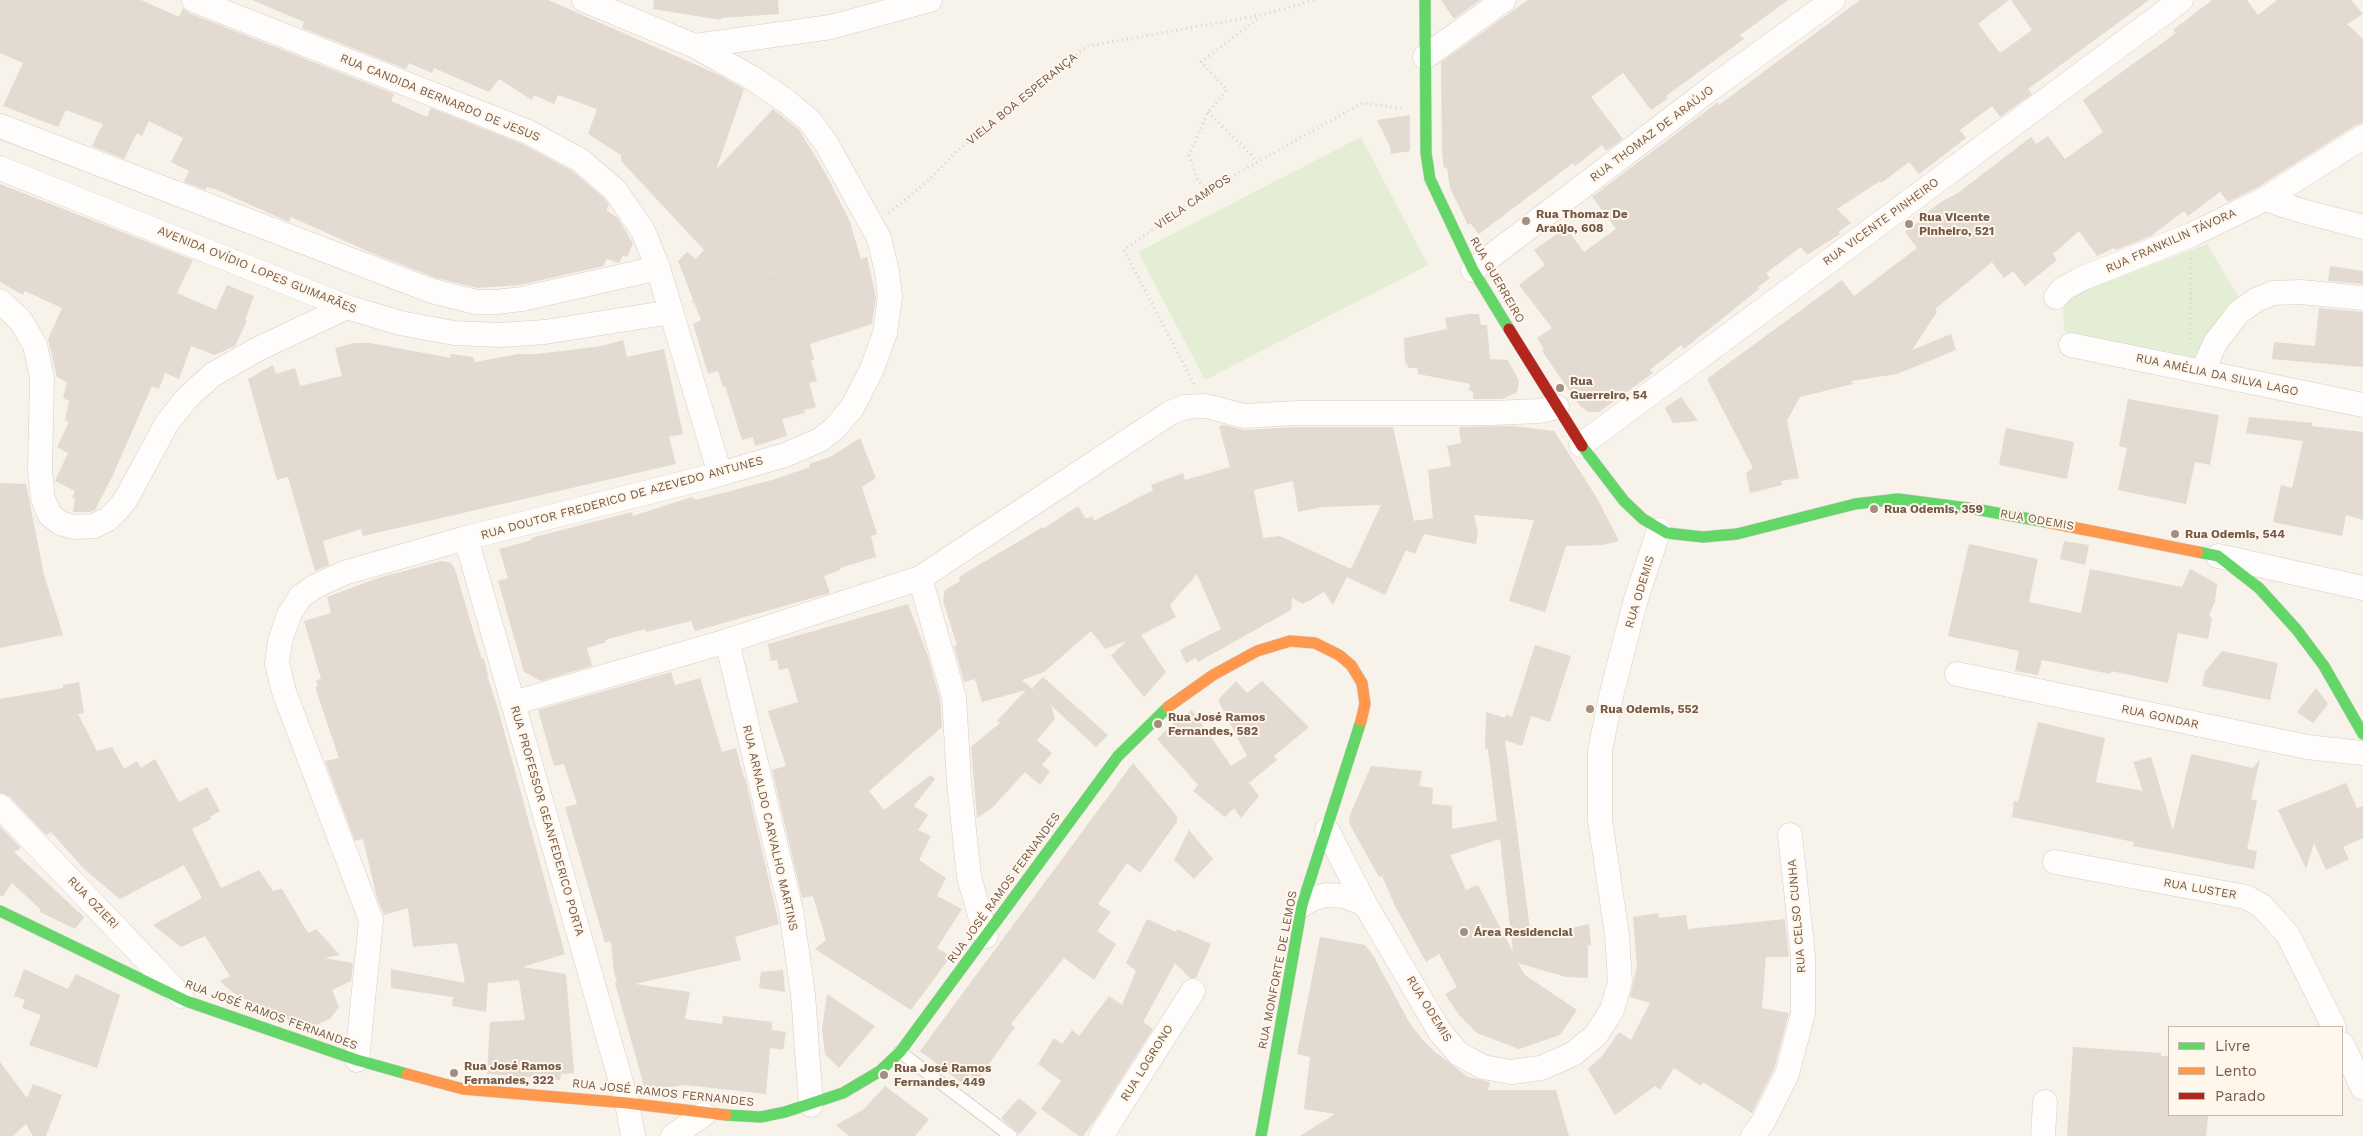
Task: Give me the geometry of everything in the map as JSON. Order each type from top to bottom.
[{"type":"street","name":"RUA CANDIDA BERNARDO DE JESUS","points":[[194,0],[528,132],[580,160],[615,190],[643,231],[658,268],[720,474]]},
{"type":"street","name":"RUA DOUTOR FREDERICO DE AZEVEDO ANTUNES","points":[[356,1060],[371,920],[284,692],[278,663],[280,641],[289,615],[300,597],[314,587],[344,572],[466,538],[720,474],[785,455],[820,440],[835,428],[852,408],[872,369],[888,318],[890,297],[876,237],[826,143],[809,120],[754,79],[695,46],[584,0]]},
{"type":"street","points":[[695,46],[831,27],[930,0]]},
{"type":"street","name":"RUA GUERREIRO","points":[[1425,0],[1424,111],[1426,153],[1430,179],[1450,226],[1473,270],[1581,445],[1624,501],[1659,530]]},
{"type":"street","points":[[1425,57],[1504,0]]},
{"type":"street","name":"RUA THOMAZ DE ARAÚJO","points":[[1473,270],[1713,87],[1833,0]]},
{"type":"street","name":"RUA VICENTE PINHEIRO","points":[[1581,445],[2181,0]]},
{"type":"street","points":[[0,126],[432,292],[476,302],[496,302],[522,298],[658,268]]},
{"type":"street","name":"RUA FRANKILIN TÁVORA","points":[[2056,297],[2063,289],[2081,280],[2191,235],[2265,199],[2363,137]]},
{"type":"street","name":"AVENIDA OVÍDIO LOPES GUIMARÃES","points":[[0,168],[347,308],[400,323],[454,333],[501,335],[545,332],[671,310]]},
{"type":"street","points":[[2265,199],[2363,227]]},
{"type":"street","points":[[2196,370],[2240,312],[2256,300],[2273,293],[2301,292],[2363,298]]},
{"type":"street","points":[[0,301],[21,321],[35,345],[42,377],[40,470],[43,499],[50,514],[60,523],[74,527],[94,526],[108,519],[119,508],[126,499],[166,423],[186,399],[212,375],[258,349],[347,308]]},
{"type":"street","name":"RUA AMÉLIA DA SILVA LAGO","points":[[2071,345],[2363,405]]},
{"type":"street","points":[[513,704],[727,641],[920,578],[1170,413],[1186,407],[1206,406],[1244,416],[1326,413],[1492,413],[1539,411],[1557,407]]},
{"type":"street","name":"RUA ODEMIS","points":[[1327,830],[1365,904],[1440,1032],[1459,1054],[1482,1067],[1511,1072],[1540,1068],[1572,1054],[1596,1035],[1612,1010],[1620,982],[1617,935],[1600,820],[1600,751],[1611,696],[1636,598],[1659,530],[1703,537],[1737,534],[1855,504],[1898,499],[2042,521],[2218,556],[2363,588]]},
{"type":"street","name":"RUA PROFESSOR GEANFEDERICO PORTA","points":[[466,538],[627,1103],[633,1136]]},
{"type":"street","points":[[2218,556],[2258,588],[2298,630],[2324,666],[2363,734]]},
{"type":"street","points":[[920,578],[954,697],[959,782],[969,877],[986,936]]},
{"type":"street","name":"RUA ARNALDO CARVALHO MARTINS","points":[[727,641],[791,910],[803,994],[811,1105]]},
{"type":"street","name":"RUA JOSÉ RAMOS FERNANDES","points":[[0,911],[186,1000],[356,1060],[463,1089],[627,1103],[704,1114],[761,1116],[811,1105],[843,1094],[880,1071],[900,1052],[1118,756],[1167,708],[1213,675],[1257,651],[1290,641],[1315,643],[1339,655],[1351,665],[1362,683],[1365,704],[1360,726]]},
{"type":"street","name":"RUA GONDAR","points":[[1957,674],[2307,747],[2363,753]]},
{"type":"street","name":"RUA MONFORTE DE LEMOS","points":[[1261,1136],[1302,905],[1360,726]]},
{"type":"street","name":"RUA OZIERI","points":[[0,806],[186,1000]]},
{"type":"street","name":"RUA CELSO CUNHA","points":[[1754,1136],[1764,1122],[1787,1074],[1803,1013],[1803,955],[1790,835]]},
{"type":"street","name":"RUA LUSTER","points":[[2055,862],[2246,897],[2262,906],[2288,935],[2334,1026]]},
{"type":"street","points":[[1302,905],[1312,899],[1326,895],[1344,896],[1365,904]]},
{"type":"street","name":"RUA LOGRONO","points":[[1102,1136],[1193,990]]},
{"type":"street","points":[[2343,1046],[2363,1088]]},
{"type":"street","points":[[2043,1136],[2045,1102]]},
{"type":"street","points":[[672,1136],[704,1114]]},
{"type":"lane","points":[[900,1052],[1011,1136]]},
{"type":"path","name":"VIELA BOA ESPERANÇA","points":[[876,237],[958,150],[1030,96],[1087,46],[1262,16],[1315,0]]},
{"type":"path","points":[[1208,190],[1198,181],[1189,155],[1208,112],[1228,90],[1201,62],[1262,16]]},
{"type":"path","name":"VIELA CAMPOS","points":[[1206,406],[1124,250],[1208,190],[1362,103],[1424,111]]},
{"type":"path","points":[[1208,112],[1257,161]]},
{"type":"path","points":[[2191,235],[2196,370]]},
{"type":"path","points":[[671,310],[876,237]]},
{"type":"green space","points":[[1361,137],[1428,265],[1205,380],[1138,252]]},
{"type":"green space","points":[[2207,244],[2240,299],[2199,360],[2072,338],[2064,330],[2063,305],[2071,296]]},
{"type":"building","points":[[0,0],[141,0],[179,17],[183,8],[189,13],[394,94],[391,101],[427,117],[431,108],[522,144],[572,171],[605,199],[609,205],[606,210],[618,218],[633,244],[627,257],[623,255],[619,263],[607,259],[603,266],[520,285],[478,288],[436,278],[374,254],[291,217],[289,222],[215,189],[207,187],[206,190],[184,182],[189,171],[171,162],[183,138],[149,121],[142,136],[137,133],[124,159],[92,146],[103,124],[66,110],[58,127],[3,106],[23,63],[0,53]]},
{"type":"building","points":[[252,0],[548,0],[719,75],[744,89],[716,170],[773,109],[799,130],[826,174],[850,222],[861,259],[867,257],[876,297],[872,324],[810,344],[814,360],[811,361],[817,381],[809,383],[816,407],[804,410],[805,413],[782,419],[787,436],[755,446],[753,437],[742,440],[725,386],[723,387],[718,371],[708,374],[693,324],[701,320],[678,261],[687,252],[696,259],[704,250],[621,161],[621,155],[588,134],[597,109],[558,95],[554,104],[534,95],[532,100],[499,79],[489,92],[434,68],[432,73],[409,63],[406,69],[302,28],[304,22]]},
{"type":"building","points":[[654,0],[778,0],[779,14],[721,18],[721,20],[653,9]]},
{"type":"building","points":[[1441,0],[1480,0],[1454,19]]},
{"type":"building","points":[[1528,0],[1788,0],[1740,35],[1744,39],[1666,96],[1668,98],[1651,110],[1623,73],[1591,97],[1623,139],[1606,151],[1602,145],[1575,166],[1573,163],[1479,234],[1470,223],[1468,225],[1450,188],[1447,168],[1444,168],[1442,152],[1441,62]]},
{"type":"building","points":[[1860,0],[2009,0],[1978,24],[2000,53],[2032,30],[2011,0],[2149,0],[2028,89],[2032,94],[2000,117],[1992,106],[1960,130],[1966,138],[1919,174],[1909,162],[1881,183],[1880,181],[1837,209],[1851,223],[1838,232],[1840,234],[1807,255],[1801,247],[1766,273],[1770,278],[1758,287],[1759,289],[1684,349],[1681,345],[1650,370],[1653,373],[1599,412],[1589,412],[1580,406],[1542,351],[1544,349],[1537,338],[1552,328],[1519,285],[1545,265],[1534,250],[1566,228],[1584,252],[1616,229],[1592,197],[1718,102],[1719,105]]},
{"type":"building","points":[[2212,0],[2247,0],[2258,15],[2277,0],[2351,0],[2363,14],[2347,24],[2363,39],[2363,123],[2356,125],[2258,187],[2228,202],[2220,192],[2188,216],[2184,211],[2151,236],[2116,250],[2114,248],[2097,256],[2079,231],[2053,254],[2057,260],[2025,286],[2013,271],[2004,278],[1992,262],[1935,309],[1937,312],[1912,350],[1951,334],[1956,350],[1897,374],[1851,381],[1853,384],[1800,397],[1787,421],[1799,478],[1781,481],[1782,485],[1750,493],[1746,473],[1753,468],[1707,379],[1842,280],[1854,296],[1917,248],[1905,232],[1926,216],[1925,214],[1941,202],[1958,193],[2031,137],[2036,144],[2048,136],[2065,159],[2103,132],[2083,100],[2176,33],[2173,30]]},
{"type":"building","points":[[1410,115],[1410,151],[1391,154],[1390,147],[1377,120]]},
{"type":"building","points":[[0,184],[193,260],[177,293],[216,310],[227,285],[254,296],[245,320],[247,321],[235,346],[215,355],[191,346],[179,379],[165,373],[159,389],[152,386],[113,475],[95,510],[90,512],[73,512],[75,499],[72,497],[75,491],[55,481],[68,453],[57,447],[69,422],[65,420],[69,401],[63,398],[67,382],[57,377],[48,339],[62,308],[25,291],[23,295],[0,282]]},
{"type":"building","points":[[2330,266],[2363,271],[2363,284],[2328,281]]},
{"type":"building","points":[[2319,308],[2363,312],[2363,367],[2272,359],[2274,342],[2315,346]]},
{"type":"building","points":[[1479,314],[1481,325],[1487,325],[1490,359],[1508,360],[1519,381],[1517,392],[1502,399],[1473,399],[1473,391],[1469,391],[1470,384],[1418,374],[1417,368],[1408,368],[1407,363],[1405,363],[1404,338],[1447,329],[1445,318]]},
{"type":"building","points":[[623,340],[627,357],[664,349],[683,434],[669,437],[676,464],[363,536],[361,529],[323,541],[329,565],[315,571],[288,477],[277,480],[248,379],[273,365],[276,374],[295,368],[300,386],[342,376],[335,348],[355,343],[370,343],[451,358],[450,354],[473,357],[475,362],[518,354],[537,354],[602,346]]},
{"type":"building","points":[[1681,397],[1698,421],[1673,423],[1665,408]]},
{"type":"building","points":[[2128,399],[2219,415],[2210,465],[2195,462],[2186,504],[2118,490],[2127,448],[2119,446]]},
{"type":"building","points":[[2249,417],[2312,423],[2312,426],[2363,432],[2363,520],[2346,515],[2342,536],[2273,522],[2281,485],[2292,488],[2303,441],[2246,433]]},
{"type":"building","points":[[1224,425],[1244,430],[1297,427],[1393,427],[1414,521],[1433,518],[1428,470],[1451,466],[1447,446],[1461,443],[1459,427],[1513,426],[1554,431],[1597,498],[1619,541],[1603,545],[1566,546],[1545,612],[1509,601],[1534,520],[1474,515],[1478,533],[1476,544],[1424,534],[1415,554],[1406,550],[1385,595],[1347,577],[1333,605],[1324,592],[1303,604],[1292,598],[1291,610],[1198,662],[1196,658],[1186,663],[1180,650],[1221,629],[1197,574],[1170,605],[1176,617],[1141,635],[1166,672],[1144,697],[1111,656],[1126,641],[1105,649],[1091,631],[1044,672],[1022,680],[1051,705],[1055,719],[1037,740],[1052,753],[1042,765],[1050,771],[1040,785],[1025,772],[992,808],[977,818],[971,747],[1000,723],[997,721],[1026,690],[982,702],[975,679],[964,682],[954,646],[957,645],[943,601],[945,590],[960,581],[959,577],[1043,527],[1043,529],[1078,506],[1086,519],[1092,516],[1094,521],[1153,490],[1151,485],[1183,473],[1185,480],[1230,467],[1219,426]],"holes":[[[1293,481],[1298,512],[1322,507],[1381,505],[1351,569],[1280,536],[1263,538],[1254,490]]]},
{"type":"building","points":[[2006,428],[2074,442],[2067,479],[1999,465]]},
{"type":"building","points":[[860,438],[876,478],[862,487],[877,534],[871,536],[876,557],[840,568],[840,570],[824,576],[830,593],[695,631],[691,621],[646,632],[645,629],[605,640],[606,642],[587,648],[592,666],[541,681],[524,672],[498,581],[508,578],[499,549],[532,540],[531,538],[632,512],[633,516],[692,497],[696,500],[772,480],[810,467],[809,464],[830,457]]},
{"type":"building","points":[[0,483],[26,484],[44,575],[63,635],[0,648]]},
{"type":"building","points":[[2064,541],[2089,545],[2085,565],[2060,559]]},
{"type":"building","points":[[1969,544],[2038,559],[2029,602],[2081,613],[2090,569],[2182,587],[2190,569],[2217,584],[2215,601],[2209,615],[2212,619],[2208,639],[2178,633],[2168,683],[2111,671],[2110,674],[2042,660],[2038,675],[2015,671],[2019,651],[1948,636]]},
{"type":"building","points":[[442,561],[451,563],[455,569],[478,647],[482,659],[484,659],[565,954],[523,967],[566,974],[574,1073],[561,1074],[560,1080],[487,1074],[490,1022],[525,1020],[519,980],[488,983],[486,1012],[452,1006],[453,997],[391,988],[391,969],[465,983],[457,943],[413,947],[408,908],[384,915],[377,898],[363,839],[355,841],[325,761],[339,758],[315,687],[318,686],[316,680],[321,679],[304,621],[331,613],[327,597],[378,578]]},
{"type":"building","points":[[908,604],[928,656],[940,699],[942,727],[869,791],[884,810],[931,775],[935,779],[914,806],[928,815],[918,830],[931,836],[919,860],[946,878],[937,896],[962,909],[937,948],[951,956],[911,1010],[815,949],[826,940],[813,896],[802,898],[772,770],[786,766],[768,711],[798,702],[788,668],[779,670],[777,660],[771,661],[768,644]]},
{"type":"building","points":[[1535,645],[1571,656],[1550,722],[1531,716],[1522,746],[1505,740],[1531,937],[1589,924],[1591,945],[1588,945],[1588,978],[1566,977],[1518,963],[1525,975],[1577,1010],[1560,1035],[1519,1049],[1477,1033],[1459,1015],[1445,994],[1457,987],[1439,954],[1426,962],[1395,906],[1382,876],[1379,877],[1349,823],[1350,815],[1371,766],[1422,771],[1419,786],[1433,788],[1432,804],[1452,806],[1452,829],[1497,821],[1488,749],[1485,749],[1486,712],[1505,718],[1506,715],[1512,717]],"holes":[[[1500,839],[1513,952],[1478,885],[1466,890],[1450,855]]]},
{"type":"building","points":[[2222,651],[2278,663],[2270,700],[2202,686],[2205,672]]},
{"type":"building","points":[[671,672],[675,685],[700,678],[722,752],[736,748],[745,777],[779,924],[735,937],[741,960],[635,984],[690,992],[685,1019],[722,1024],[723,1016],[772,1022],[772,1030],[786,1032],[783,1050],[770,1048],[766,1094],[686,1085],[645,1090],[615,983],[617,983],[611,941],[605,943],[565,807],[577,804],[564,764],[554,766],[538,710]]},
{"type":"building","points":[[1043,677],[1108,735],[1096,747],[1032,688]]},
{"type":"building","points":[[1236,681],[1247,693],[1262,681],[1309,727],[1274,756],[1277,760],[1249,783],[1259,796],[1241,818],[1234,808],[1225,817],[1193,791],[1198,785],[1157,739],[1177,720],[1192,710],[1231,766],[1247,756],[1218,700]]},
{"type":"building","points":[[79,682],[84,713],[78,714],[97,751],[112,747],[124,769],[137,761],[141,768],[155,759],[179,802],[207,787],[220,811],[210,817],[211,819],[192,829],[221,888],[259,870],[273,891],[282,889],[308,933],[316,929],[340,955],[324,958],[353,963],[351,981],[332,990],[339,1007],[330,1019],[311,1027],[270,1013],[232,992],[220,981],[230,976],[205,936],[181,947],[153,925],[202,898],[184,865],[120,899],[83,868],[51,832],[46,835],[10,797],[0,793],[0,699],[63,688],[63,685]]},
{"type":"building","points":[[2316,688],[2328,704],[2313,723],[2297,712]]},
{"type":"building","points":[[2038,722],[2105,738],[2096,782],[2143,791],[2133,762],[2151,757],[2173,830],[2191,754],[2253,768],[2260,759],[2251,799],[2257,801],[2247,849],[2257,851],[2254,869],[2133,846],[2134,842],[2012,817],[2014,801],[2018,802]]},
{"type":"building","points":[[1133,763],[1177,816],[1177,822],[1140,873],[1127,863],[1098,904],[1111,912],[1097,931],[1116,944],[1094,980],[1064,958],[1011,1024],[1015,1027],[977,1081],[969,1074],[962,1083],[920,1051]]},
{"type":"building","points":[[2346,783],[2357,808],[2363,806],[2363,838],[2343,847],[2349,859],[2326,870],[2314,843],[2306,869],[2278,810]]},
{"type":"building","points":[[0,826],[21,848],[14,852],[84,917],[75,929],[40,912],[40,909],[12,883],[3,896],[0,896]]},
{"type":"building","points":[[1189,830],[1213,859],[1194,879],[1174,860]]},
{"type":"building","points":[[1658,913],[1659,918],[1686,915],[1688,929],[1785,919],[1789,957],[1766,957],[1762,1008],[1789,1013],[1774,1069],[1752,1113],[1703,1082],[1701,1086],[1674,1068],[1660,1090],[1655,1086],[1615,1115],[1588,1069],[1602,1056],[1619,1032],[1631,1040],[1650,1003],[1630,997],[1637,966],[1633,917]]},
{"type":"building","points":[[1147,919],[1176,932],[1177,929],[1211,944],[1196,978],[1190,978],[1175,963],[1143,1022],[1153,1029],[1097,1117],[1083,1136],[1079,1136],[1041,1109],[1061,1081],[1038,1064],[1054,1038],[1062,1044],[1072,1030],[1079,1036],[1109,996],[1122,1005],[1136,971],[1126,963]]},
{"type":"building","points":[[1320,937],[1365,945],[1374,957],[1409,1022],[1421,1038],[1434,1051],[1468,1077],[1490,1082],[1488,1090],[1556,1090],[1569,1136],[1300,1136],[1335,1114],[1304,1109],[1310,1057],[1297,1054]]},
{"type":"building","points":[[24,969],[68,989],[76,974],[120,995],[97,1068],[29,1045],[41,1015],[22,1008],[25,1000],[14,996]]},
{"type":"building","points":[[783,970],[785,992],[759,988],[761,972]]},
{"type":"building","points":[[827,994],[875,1026],[839,1068],[825,1054],[822,1029]]},
{"type":"building","points":[[2073,1047],[2161,1053],[2161,1056],[2168,1056],[2168,1116],[2208,1116],[2206,1136],[2067,1136]]},
{"type":"building","points":[[0,1062],[27,1098],[33,1084],[62,1095],[46,1136],[33,1136],[26,1124],[13,1136],[0,1136]]},
{"type":"building","points":[[885,1086],[929,1119],[915,1136],[849,1136],[836,1125],[864,1109]]},
{"type":"building","points":[[1019,1098],[1037,1113],[1020,1134],[1001,1118]]},
{"type":"traffic: fast","points":[[1425,0],[1426,153],[1430,179],[1473,270],[1509,329]]},
{"type":"traffic: fast","points":[[1582,446],[1624,501],[1643,519],[1667,533],[1703,537],[1737,534],[1855,504],[1898,499],[1975,509],[2046,522]]},
{"type":"traffic: fast","points":[[2198,552],[2218,556],[2259,588],[2297,630],[2324,666],[2363,734]]},
{"type":"traffic: fast","points":[[726,1115],[761,1117],[785,1112],[843,1093],[880,1071],[900,1052],[1118,756],[1168,707]]},
{"type":"traffic: fast","points":[[1261,1136],[1302,905],[1361,721]]},
{"type":"traffic: fast","points":[[0,911],[186,1001],[357,1060],[407,1074]]},
{"type":"traffic: slow","points":[[2046,522],[2198,552]]},
{"type":"traffic: slow","points":[[1168,707],[1213,675],[1257,651],[1290,641],[1315,643],[1339,655],[1351,665],[1362,683],[1365,704],[1361,721]]},
{"type":"traffic: slow","points":[[407,1074],[463,1089],[627,1103],[726,1115]]},
{"type":"traffic: jam","points":[[1509,329],[1582,446]]},
{"type":"place","name":"Rua Thomaz De Araújo, 608","points":[[1526,221]]},
{"type":"place","name":"Rua Vicente Pinheiro, 521","points":[[1909,224]]},
{"type":"place","name":"Rua Guerreiro, 54","points":[[1560,388]]},
{"type":"place","name":"Rua Odemis, 359","points":[[1874,509]]},
{"type":"place","name":"Rua Odemis, 544","points":[[2175,534]]},
{"type":"place","name":"Rua Odemis, 552","points":[[1590,709]]},
{"type":"place","name":"Rua José Ramos Fernandes, 582","points":[[1158,724]]},
{"type":"place","name":"Área Residencial","points":[[1464,932]]},
{"type":"place","name":"Rua José Ramos Fernandes, 322","points":[[454,1073]]},
{"type":"place","name":"Rua José Ramos Fernandes, 449","points":[[884,1075]]}]
